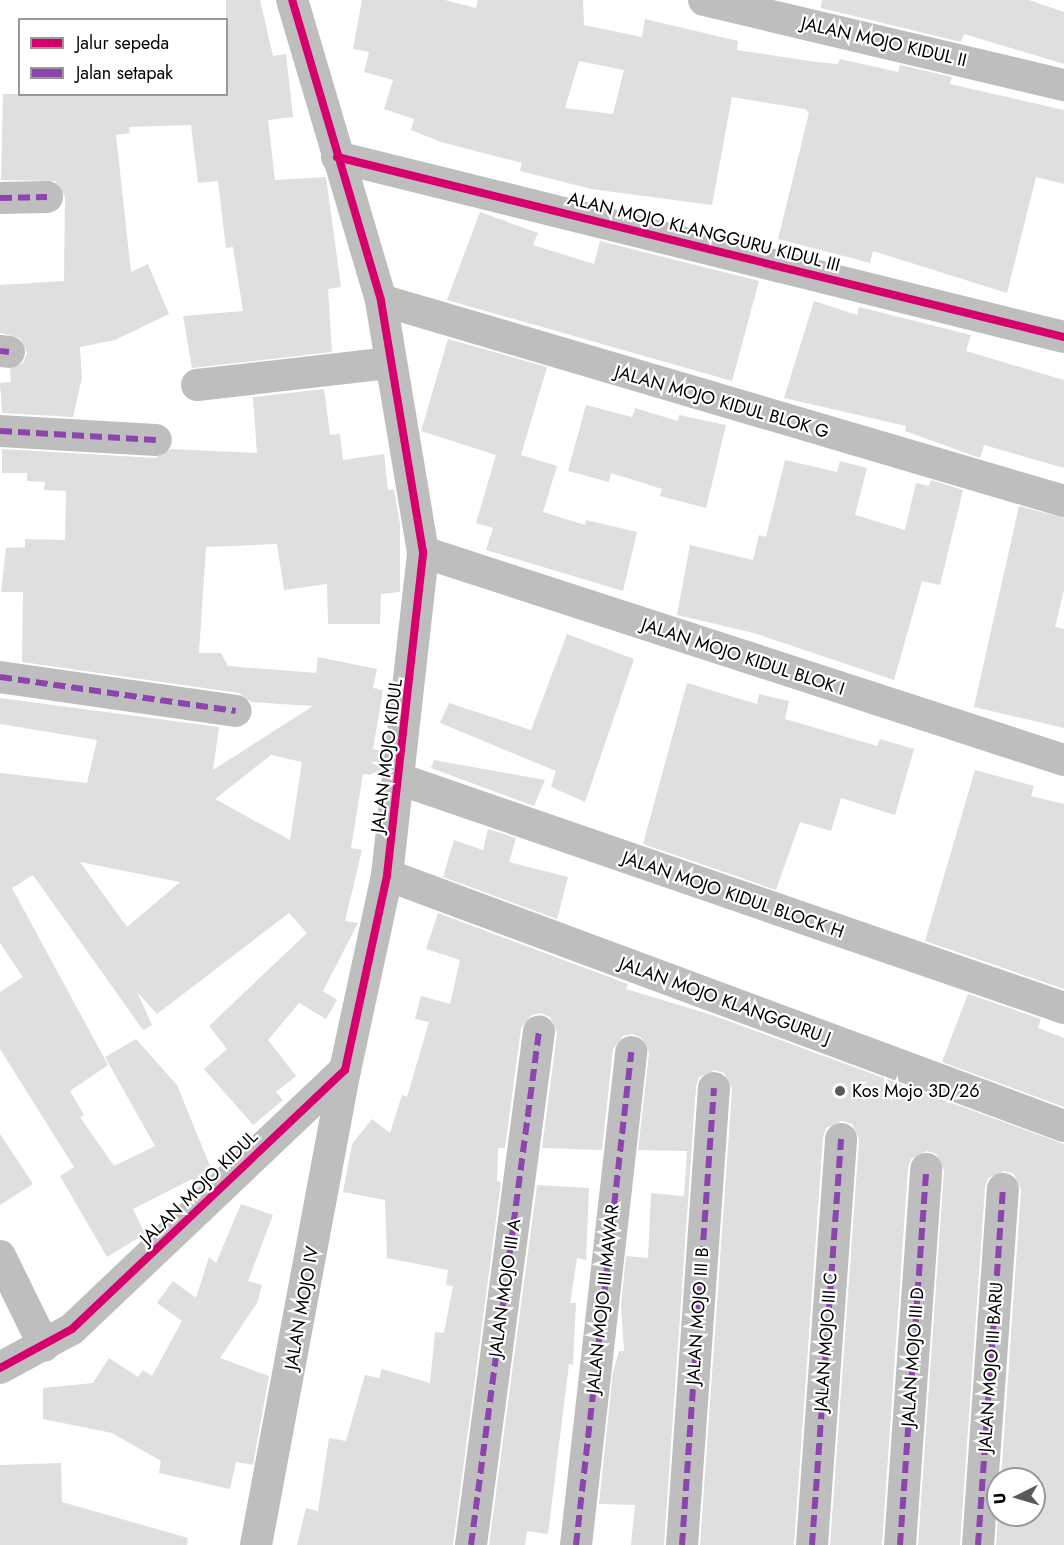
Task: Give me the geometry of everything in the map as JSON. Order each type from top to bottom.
[{"type":"street","name":"JALAN MOJO KIDUL","points":[[0,1368],[72,1329],[345,1070],[387,875],[402,780],[423,552],[381,300],[292,0]]},
{"type":"street","name":"JALAN MOJO KIDUL II","points":[[704,0],[1064,85]]},
{"type":"street","name":"ALAN MOJO KLANGGURU KIDUL III","points":[[337,157],[1064,337]]},
{"type":"street","points":[[0,198],[47,197]]},
{"type":"street","name":"JALAN MOJO KIDUL BLOK G","points":[[381,300],[1064,501]]},
{"type":"street","points":[[197,385],[392,363]]},
{"type":"street","points":[[0,430],[156,440]]},
{"type":"street","name":"JALAN MOJO KIDUL BLOK I","points":[[423,552],[1064,760]]},
{"type":"street","points":[[0,677],[236,711]]},
{"type":"street","name":"JALAN MOJO KIDUL BLOCK H","points":[[402,780],[1064,1008]]},
{"type":"street","name":"JALAN MOJO KLANGGURU J","points":[[387,875],[1064,1126]]},
{"type":"street","name":"JALAN MOJO III A","points":[[471,1545],[539,1031]]},
{"type":"street","name":"JALAN MOJO III MAWAR","points":[[576,1545],[631,1052]]},
{"type":"street","name":"JALAN MOJO IV","points":[[256,1545],[345,1070]]},
{"type":"street","name":"JALAN MOJO III B","points":[[682,1545],[714,1088]]},
{"type":"street","points":[[294,1118],[332,1142]]},
{"type":"street","name":"JALAN MOJO III C","points":[[812,1545],[841,1139]]},
{"type":"street","name":"JALAN MOJO III D","points":[[900,1545],[926,1169]]},
{"type":"street","name":"JALAN MOJO III BARU","points":[[978,1545],[1003,1189]]},
{"type":"street","points":[[0,1256],[44,1346]]},
{"type":"building","points":[[226,0],[260,0],[273,56],[286,54],[293,117],[268,120],[275,180],[326,177],[341,287],[328,289],[332,352],[192,368],[183,316],[243,311],[233,247],[226,248],[218,181],[198,183],[191,125],[129,127],[130,133],[116,135],[131,272],[148,264],[169,314],[115,340],[80,347],[82,378],[73,417],[2,413],[0,383],[11,382],[10,369],[23,363],[27,353],[20,338],[0,333],[0,285],[64,281],[65,197],[55,181],[1,180],[3,94],[18,94],[18,96],[228,96],[228,18],[226,18]]},
{"type":"building","points":[[362,0],[445,0],[476,8],[478,0],[583,0],[584,25],[642,37],[645,19],[738,41],[737,50],[838,64],[840,59],[898,72],[900,65],[952,77],[950,84],[1064,110],[1064,184],[1036,177],[1007,293],[873,251],[870,263],[778,239],[809,113],[805,109],[732,97],[712,205],[591,189],[520,171],[522,163],[441,142],[411,130],[414,119],[384,109],[393,80],[364,72],[369,52],[353,49]],"holes":[[[579,61],[624,70],[613,114],[565,108]]]},
{"type":"building","points":[[822,0],[1029,0],[1064,12],[1064,64],[964,34],[961,42],[821,8]]},
{"type":"building","points":[[480,212],[538,233],[533,245],[594,264],[600,241],[759,281],[732,381],[447,300]]},
{"type":"building","points":[[814,301],[857,315],[859,307],[971,335],[966,351],[1064,380],[1064,468],[984,445],[980,458],[905,431],[906,426],[784,398]]},
{"type":"building","points":[[448,339],[547,367],[521,455],[557,466],[543,512],[585,525],[586,520],[637,532],[623,591],[486,550],[493,528],[476,523],[496,455],[421,431]]},
{"type":"building","points":[[324,389],[330,435],[340,434],[343,460],[384,454],[388,490],[394,489],[400,524],[400,592],[381,594],[380,624],[328,624],[327,584],[284,590],[277,544],[206,547],[199,653],[221,653],[228,666],[316,673],[318,657],[377,669],[373,688],[383,690],[373,749],[383,751],[380,776],[363,774],[351,848],[362,850],[345,921],[358,923],[323,991],[337,1000],[326,1019],[299,1003],[268,1040],[296,1076],[276,1092],[283,1100],[253,1125],[204,1069],[227,1049],[209,1026],[307,933],[289,913],[157,1014],[137,992],[152,1025],[143,1030],[33,875],[12,888],[108,1065],[70,1091],[84,1115],[80,1117],[114,1166],[155,1146],[105,1057],[136,1039],[177,1085],[212,1171],[196,1187],[192,1179],[133,1209],[145,1234],[107,1257],[60,1176],[74,1167],[0,1049],[0,992],[23,977],[0,943],[0,773],[87,783],[97,740],[0,724],[0,698],[219,727],[213,770],[313,706],[251,702],[239,693],[22,662],[23,592],[1,592],[6,548],[25,547],[25,539],[65,540],[66,491],[44,490],[45,482],[27,481],[27,473],[2,473],[2,449],[155,458],[171,449],[257,453],[253,397]],"holes":[[[271,755],[302,762],[290,840],[215,799]],[[80,862],[180,882],[127,927]]]},
{"type":"building","points":[[586,405],[632,417],[635,408],[678,421],[679,415],[726,425],[706,508],[660,496],[662,489],[611,473],[609,482],[568,471]]},
{"type":"building","points":[[785,460],[837,472],[840,461],[867,468],[855,515],[905,530],[916,483],[929,486],[931,480],[963,490],[940,585],[922,581],[894,680],[754,633],[677,615],[690,545],[753,560],[759,535],[766,537]]},
{"type":"building","points":[[1019,506],[1064,518],[1064,590],[1055,627],[1064,629],[1064,728],[974,707]]},
{"type":"building","points":[[567,634],[634,659],[585,802],[551,787],[556,771],[440,723],[449,703],[531,730]]},
{"type":"building","points":[[687,683],[757,704],[759,694],[789,701],[785,719],[877,746],[880,739],[914,749],[895,815],[841,798],[831,831],[800,822],[776,890],[643,844]]},
{"type":"building","points":[[434,760],[545,780],[534,806],[431,768]]},
{"type":"building","points":[[975,770],[1034,786],[1031,796],[1064,804],[1064,989],[925,941]]},
{"type":"building","points":[[488,829],[516,838],[509,862],[568,877],[557,919],[443,877],[454,840],[483,850]]},
{"type":"building","points":[[438,913],[628,984],[626,989],[712,1015],[1064,1144],[1064,1545],[996,1545],[997,1527],[1046,1527],[1046,1467],[1002,1467],[1021,1190],[1014,1174],[1004,1171],[988,1178],[985,1188],[960,1545],[918,1545],[944,1170],[936,1154],[927,1151],[911,1159],[908,1168],[882,1545],[830,1545],[859,1140],[852,1124],[842,1121],[826,1128],[823,1138],[794,1545],[700,1545],[732,1089],[724,1073],[715,1070],[699,1077],[696,1087],[664,1545],[631,1545],[635,1505],[599,1504],[613,1372],[619,1351],[624,1351],[621,1306],[626,1256],[648,1258],[651,1193],[684,1196],[687,1151],[638,1150],[649,1053],[642,1038],[632,1034],[623,1036],[613,1049],[602,1150],[542,1148],[557,1033],[550,1017],[541,1013],[532,1015],[521,1028],[505,1148],[498,1148],[497,1181],[501,1182],[453,1545],[297,1545],[306,1508],[318,1511],[329,1438],[346,1441],[365,1375],[379,1378],[382,1369],[430,1383],[435,1332],[444,1333],[453,1286],[446,1285],[448,1270],[387,1258],[385,1200],[343,1192],[352,1144],[372,1119],[390,1133],[402,1095],[407,1097],[429,1022],[415,1019],[421,996],[450,1004],[460,960],[426,949]]},
{"type":"building","points":[[968,994],[1041,1019],[1038,1028],[1064,1038],[1064,1107],[942,1062]]},
{"type":"building","points":[[0,1134],[33,1184],[0,1205]]},
{"type":"building","points":[[537,1185],[589,1188],[586,1260],[577,1258],[570,1303],[576,1303],[573,1365],[569,1364],[548,1534],[527,1531],[525,1545],[489,1545]]},
{"type":"building","points":[[241,1204],[273,1215],[248,1281],[262,1285],[257,1303],[220,1358],[269,1376],[253,1465],[236,1462],[230,1489],[159,1473],[161,1461],[112,1433],[43,1419],[43,1388],[93,1383],[109,1358],[138,1377],[143,1370],[152,1376],[182,1321],[157,1303],[173,1281],[196,1298],[209,1257],[216,1263]]},
{"type":"building","points":[[61,1463],[62,1502],[188,1538],[187,1545],[0,1545],[0,1465]]},
{"type":"marked path","points":[[0,198],[47,197]]},
{"type":"marked path","points":[[0,351],[9,352]]},
{"type":"marked path","points":[[0,431],[156,440]]},
{"type":"marked path","points":[[0,677],[236,711]]},
{"type":"marked path","points":[[471,1545],[539,1031]]},
{"type":"marked path","points":[[576,1545],[631,1052]]},
{"type":"marked path","points":[[682,1545],[714,1088]]},
{"type":"marked path","points":[[812,1545],[841,1139]]},
{"type":"marked path","points":[[900,1545],[926,1169]]},
{"type":"marked path","points":[[978,1545],[1003,1189]]},
{"type":"cycle path","points":[[0,1368],[72,1329],[345,1070],[387,875],[423,552],[381,300],[292,0]]},
{"type":"cycle path","points":[[337,157],[1064,337]]},
{"type":"place","name":"Kos Mojo 3D/26","points":[[840,1091]]}]
